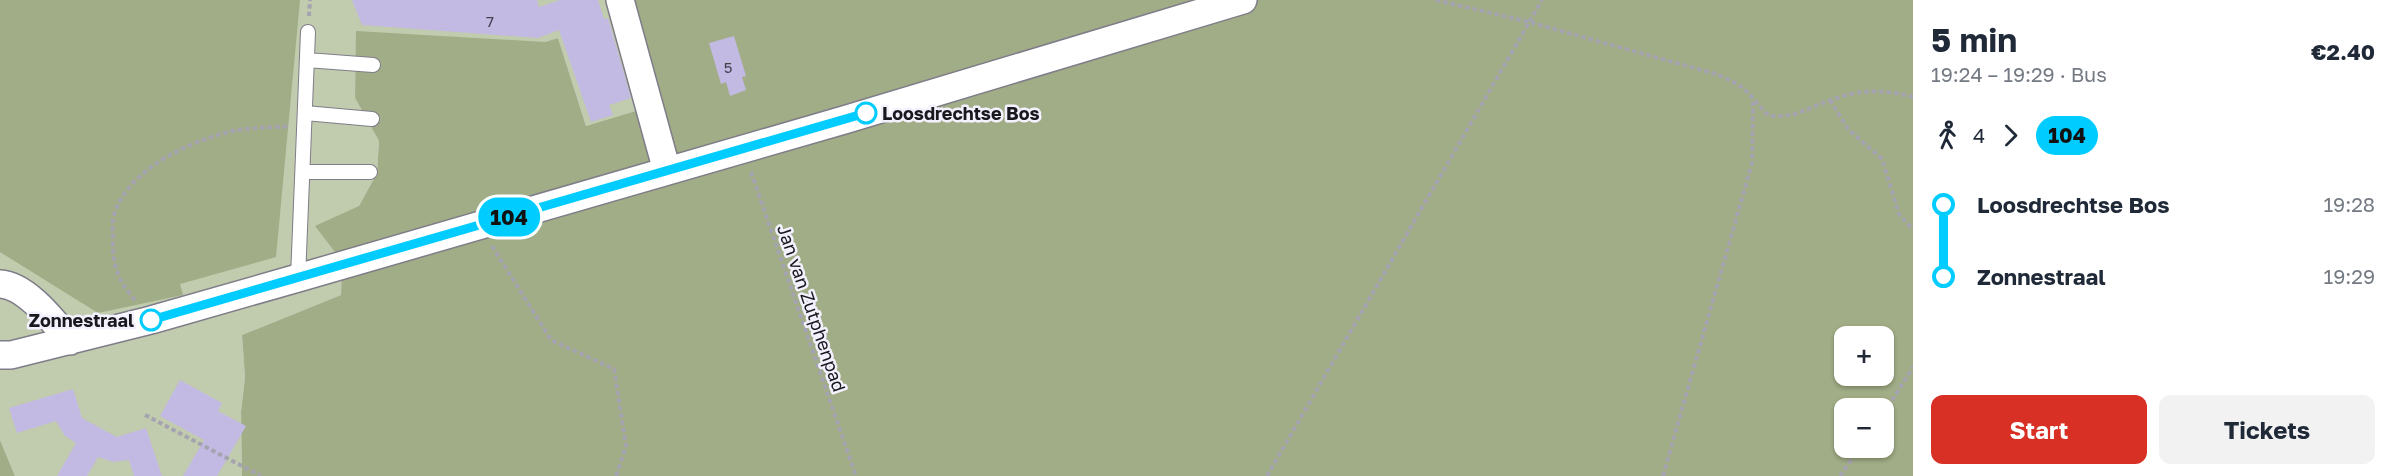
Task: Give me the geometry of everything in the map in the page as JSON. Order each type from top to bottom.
[{"type":"street","points":[[620,0],[668,171]]},
{"type":"street","points":[[0,355],[11,355],[151,320],[668,171],[1243,0]]},
{"type":"street","points":[[0,284],[8,284],[44,309],[70,341]]},
{"type":"lane","points":[[298,278],[308,32]]},
{"type":"lane","points":[[307,60],[373,65]]},
{"type":"lane","points":[[305,113],[372,119]]},
{"type":"lane","points":[[303,172],[370,172]]},
{"type":"path","points":[[1436,0],[1529,22],[1716,74],[1737,83],[1769,116],[1788,117],[1801,114],[1830,100],[1870,90],[1913,97]]},
{"type":"path","points":[[1267,476],[1542,0]]},
{"type":"path","points":[[1830,100],[1848,129],[1882,159],[1899,214],[1913,230]]},
{"type":"path","points":[[1664,476],[1752,164],[1754,102]]},
{"type":"path","points":[[151,320],[122,285],[112,250],[113,218],[126,192],[147,171],[170,155],[198,141],[240,130],[302,125],[304,134]]},
{"type":"path","name":"Jan van Zutphenpad","points":[[743,149],[856,476]]},
{"type":"path","points":[[478,225],[551,340],[614,369],[626,446],[616,476]]},
{"type":"path","points":[[1893,398],[1913,367]]},
{"type":"path","points":[[145,415],[261,476]]},
{"type":"path","points":[[1840,476],[1852,458]]},
{"type":"green space","points":[[0,0],[607,0],[615,16],[642,109],[586,126],[558,38],[545,42],[356,62],[355,98],[379,141],[377,173],[359,206],[342,261],[341,295],[242,335],[245,377],[241,412],[242,476],[15,476],[0,440]]},
{"type":"green space","points":[[0,0],[300,0],[276,257],[180,284],[183,295],[98,313],[0,252]]},
{"type":"green space","points":[[607,0],[1913,0],[1913,476],[242,476],[241,412],[245,377],[242,335],[341,295],[342,261],[315,226],[359,206],[377,173],[379,141],[355,98],[356,31],[545,42],[558,38],[586,126],[642,109],[615,16]]},
{"type":"green space","points":[[0,440],[15,476],[0,476]]},
{"type":"building","points":[[352,0],[537,0],[539,7],[560,0],[598,0],[604,19],[608,18],[631,98],[609,105],[613,115],[591,122],[559,30],[538,38],[362,25]]},
{"type":"building","points":[[734,36],[746,76],[742,77],[746,90],[730,96],[726,82],[721,84],[709,43]]},
{"type":"building","points":[[180,380],[222,403],[218,411],[246,426],[217,476],[183,476],[204,440],[160,416]]},
{"type":"building","points":[[73,389],[82,418],[117,437],[146,428],[162,476],[134,476],[129,460],[113,462],[98,457],[87,476],[57,476],[76,443],[65,436],[56,421],[17,433],[9,408]]},
{"type":"bus line","name":"104","points":[[151,320],[866,113]]},
{"type":"place","name":"Loosdrechtse Bos","points":[[866,113]]},
{"type":"place","name":"Zonnestraal","points":[[151,320]]}]
